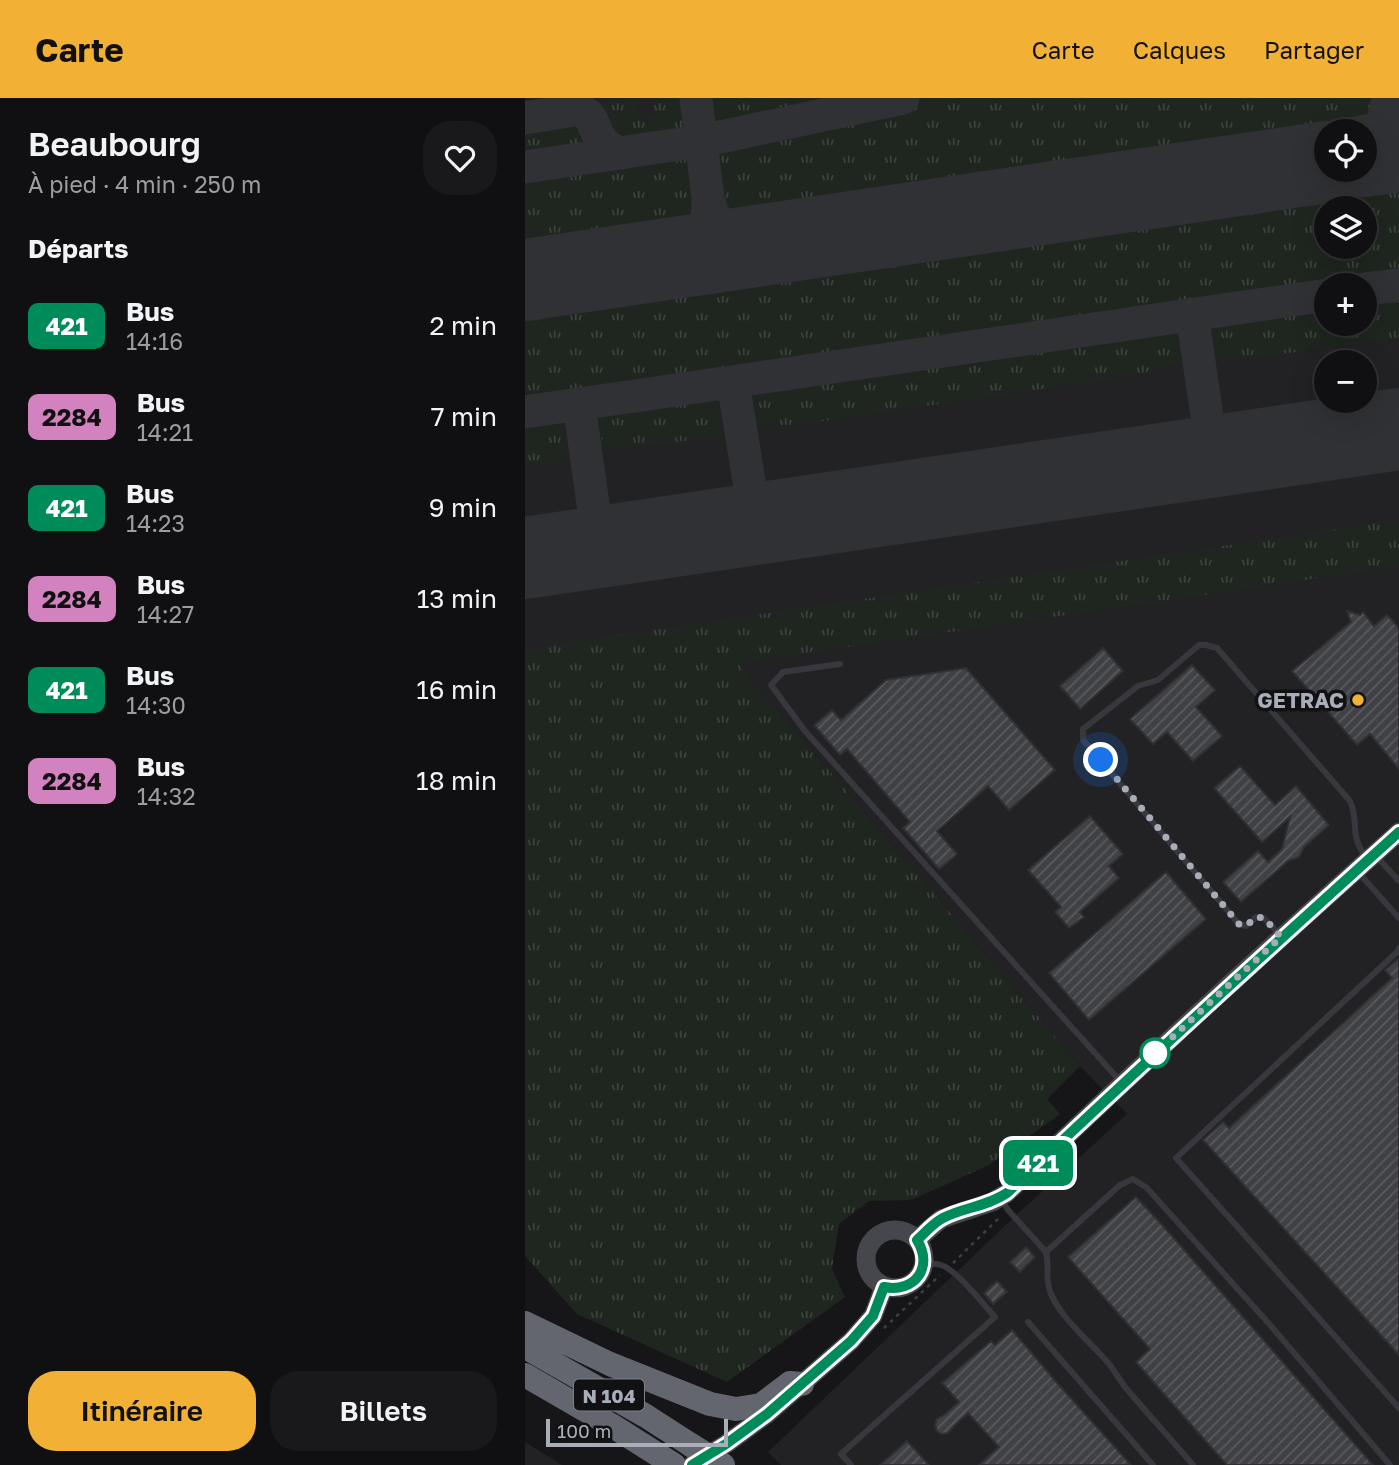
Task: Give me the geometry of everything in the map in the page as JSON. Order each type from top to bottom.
[{"type":"highway","points":[[525,1323],[610,1364],[710,1404],[736,1409],[761,1405],[790,1382],[802,1384]]},
{"type":"highway","name":"N 104","points":[[525,1347],[646,1416],[681,1459]]},
{"type":"highway","name":"N 104","points":[[525,1375],[611,1425],[681,1459],[723,1465]]},
{"type":"main road","points":[[917,1240],[941,1219],[1000,1198],[1365,858],[1399,832]]},
{"type":"main road","points":[[900,1231],[917,1240],[922,1248],[924,1264],[916,1280],[909,1285],[901,1288],[884,1287],[870,1275],[865,1256],[868,1247],[881,1233],[900,1231]]},
{"type":"main road","points":[[681,1459],[726,1444],[802,1384],[851,1341],[873,1316],[884,1287]]},
{"type":"lane","points":[[1281,937],[1264,918],[1256,917],[1246,926],[1239,924],[1083,740],[1083,729],[1138,686],[1158,680],[1199,645],[1217,648],[1350,801],[1354,809],[1354,831],[1365,858],[1399,918]]},
{"type":"lane","points":[[840,664],[783,672],[771,685],[805,731],[1122,1083]]},
{"type":"lane","points":[[1365,858],[1399,881]]},
{"type":"lane","points":[[1399,948],[1176,1158],[1399,1408]]},
{"type":"lane","points":[[1047,1252],[1120,1185],[1133,1180],[1139,1182],[1262,1316],[1390,1465]]},
{"type":"lane","points":[[1000,1198],[1007,1210],[1047,1252],[1048,1284],[1053,1298],[1066,1316],[1193,1465]]},
{"type":"lane","points":[[851,1465],[841,1454],[995,1317],[948,1268],[938,1264],[924,1264]]},
{"type":"lane","points":[[1028,1322],[1153,1465]]},
{"type":"shaded area","points":[[525,98],[1399,98],[1399,1465],[781,1465],[768,1452],[1013,1218],[1127,1114],[1080,1066],[738,663],[525,694]]},
{"type":"shaded area","points":[[525,1442],[562,1465],[525,1465]]},
{"type":"green space","points":[[642,98],[636,101],[638,119],[656,116],[653,98],[686,98],[685,126],[643,140],[621,141],[605,127],[601,102]]},
{"type":"green space","points":[[705,98],[869,98],[811,110],[727,121],[712,114]]},
{"type":"green space","points":[[935,98],[1380,98],[1374,119],[1314,119],[1314,145],[776,225],[747,225],[731,216],[719,201],[712,182],[712,163],[718,150],[732,141]]},
{"type":"green space","points":[[558,121],[582,121],[585,127],[577,145],[562,154],[525,160],[525,126],[544,123],[547,126],[556,125]]},
{"type":"green space","points":[[672,153],[689,160],[700,183],[697,214],[684,230],[662,241],[525,261],[525,174]]},
{"type":"green space","points":[[1399,169],[1399,272],[1377,275],[1377,273],[1314,273],[1314,284],[525,400],[525,298],[1314,182],[1377,182],[1377,172]]},
{"type":"green space","points":[[1399,298],[1399,338],[1245,359],[1217,358],[1212,327],[1314,311],[1314,336],[1377,336],[1377,301]]},
{"type":"green space","points":[[1177,332],[1182,362],[1136,375],[803,424],[755,426],[750,395]]},
{"type":"green space","points":[[716,400],[722,437],[603,449],[598,417]]},
{"type":"green space","points":[[562,422],[565,460],[525,466],[525,427]]},
{"type":"green space","points":[[1399,520],[1399,566],[738,663],[1080,1066],[1047,1099],[1060,1114],[989,1165],[911,1200],[869,1201],[839,1224],[832,1269],[845,1297],[727,1382],[577,1314],[525,1256],[525,649]]},
{"type":"building","name":"GETRAC","points":[[1347,611],[1360,615],[1363,612],[1374,626],[1387,615],[1399,628],[1399,769],[1370,734],[1357,745],[1292,671],[1351,622]]},
{"type":"building","points":[[1103,648],[1123,671],[1080,709],[1060,686]]},
{"type":"building","points":[[1192,665],[1215,690],[1196,707],[1222,736],[1193,761],[1167,732],[1153,744],[1130,719]]},
{"type":"building","points":[[966,668],[1055,770],[1009,810],[988,786],[937,831],[957,854],[939,869],[903,828],[910,822],[847,749],[840,755],[814,725],[832,710],[841,720],[886,680]]},
{"type":"building","points":[[1240,766],[1275,805],[1296,786],[1329,825],[1304,847],[1299,857],[1288,861],[1241,902],[1223,882],[1258,851],[1268,862],[1282,849],[1290,817],[1262,842],[1214,788]]},
{"type":"building","points":[[1090,816],[1123,854],[1109,866],[1119,878],[1080,912],[1084,917],[1069,928],[1055,912],[1061,907],[1028,870]]},
{"type":"building","points":[[1166,872],[1206,919],[1089,1020],[1049,973]]},
{"type":"building","points":[[1399,958],[1399,1355],[1203,1140],[1223,1122],[1229,1128],[1392,978],[1385,970]]},
{"type":"building","points":[[1136,1197],[1373,1465],[1227,1465],[1172,1403],[1136,1362],[1150,1349],[1068,1257]]},
{"type":"building","points":[[1026,1247],[1035,1257],[1020,1272],[1010,1262]]},
{"type":"building","points":[[997,1281],[1007,1292],[993,1304],[984,1293]]},
{"type":"building","points":[[1012,1330],[1131,1465],[979,1465],[999,1447],[968,1413],[948,1433],[941,1434],[937,1431],[937,1419],[959,1402],[942,1383],[991,1341],[995,1345]]},
{"type":"building","points":[[907,1441],[929,1465],[880,1465]]},
{"type":"taxiway","points":[[696,98],[708,199],[712,212],[718,222],[734,236],[755,242],[780,242]]},
{"type":"taxiway","points":[[525,167],[701,141],[903,98]]},
{"type":"taxiway","points":[[1377,129],[1383,121],[1388,98]]},
{"type":"taxiway","points":[[525,118],[575,110],[584,112],[593,122],[603,143],[622,153]]},
{"type":"taxiway","points":[[651,262],[675,254],[694,243],[705,225],[708,199]]},
{"type":"taxiway","points":[[1377,288],[1399,285]]},
{"type":"taxiway","points":[[525,412],[1314,297]]},
{"type":"taxiway","points":[[1192,314],[1213,457]]},
{"type":"taxiway","points":[[733,382],[756,524]]},
{"type":"taxiway","points":[[579,404],[599,547]]},
{"type":"runway","points":[[1377,154],[1399,151]]},
{"type":"runway","points":[[525,280],[1314,164]]},
{"type":"runway","points":[[525,558],[1399,429]]},
{"type":"bus line","name":"421","points":[[692,1465],[767,1414],[851,1341],[873,1316],[884,1287],[901,1288],[916,1280],[924,1264],[922,1248],[917,1240],[932,1226],[950,1215],[992,1202],[1007,1193],[1105,1099],[1399,832]]},
{"type":"place","name":"GETRAC","points":[[1358,700]]},
{"type":"route","points":[[1101,760],[1239,924],[1246,926],[1256,917],[1264,918],[1281,937],[1152,1056],[1155,1053]]}]
